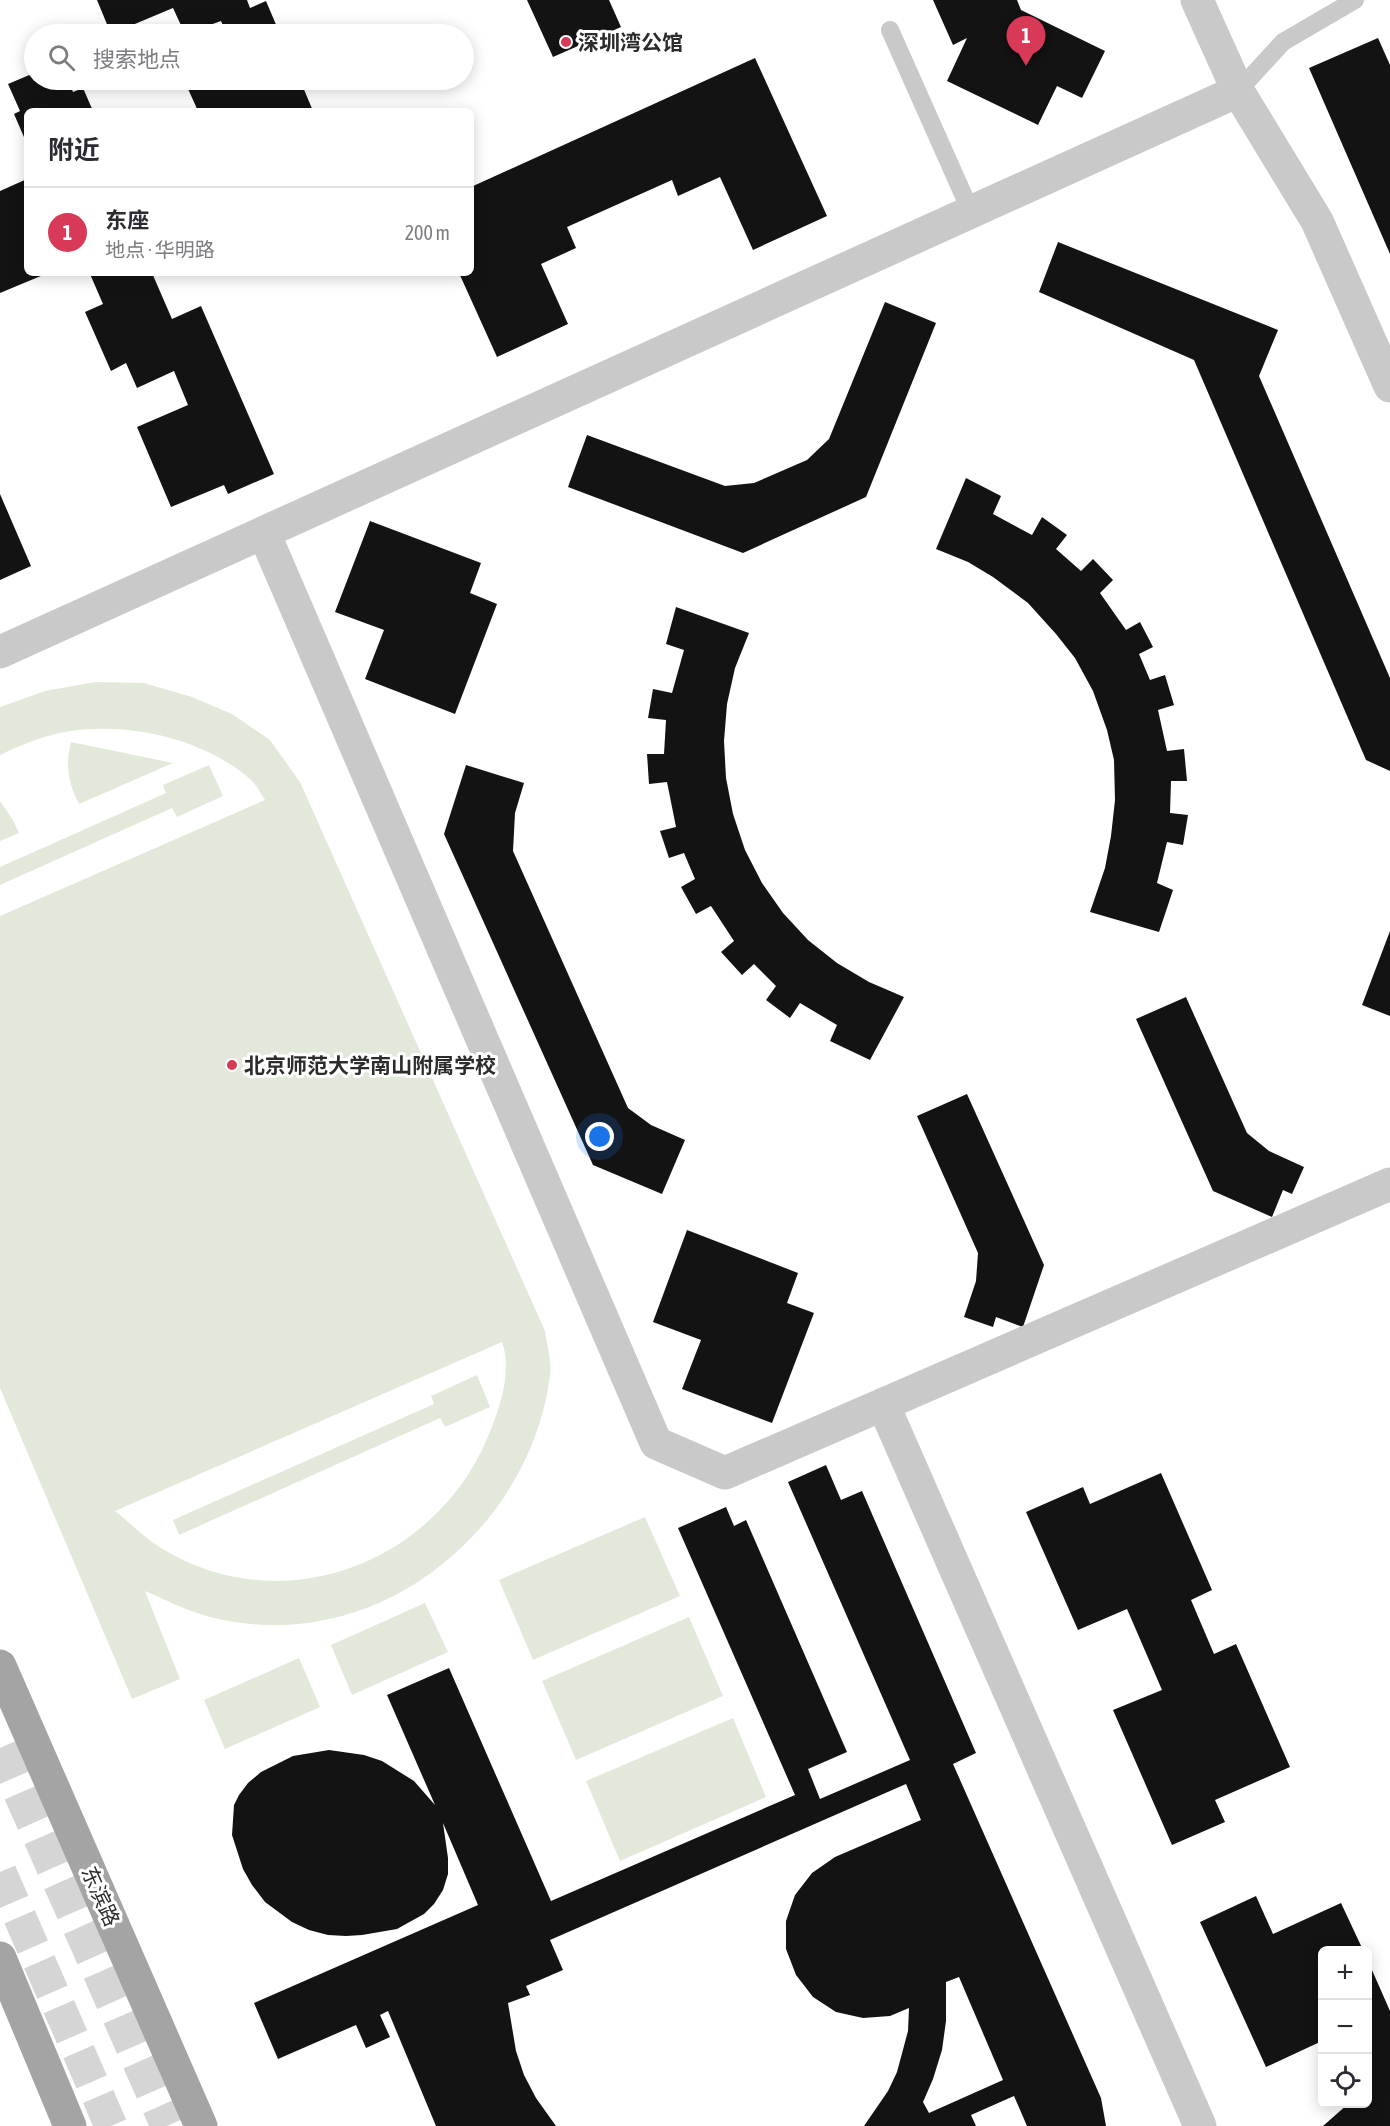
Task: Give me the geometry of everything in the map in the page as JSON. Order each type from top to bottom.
[{"type":"main road","name":"东滨路","points":[[0,1666],[201,2126]]},
{"type":"main road","points":[[0,1958],[70,2126]]},
{"type":"street","points":[[1197,0],[1238,91],[1317,221],[1390,386]]},
{"type":"street","points":[[0,652],[1238,91]]},
{"type":"street","points":[[264,533],[656,1443],[725,1473],[1390,1184]]},
{"type":"street","points":[[883,1404],[1200,2126]]},
{"type":"lane","points":[[1238,91],[1283,42],[1355,0]]},
{"type":"lane","points":[[890,30],[971,212]]},
{"type":"green space","points":[[95,682],[144,683],[192,697],[232,714],[270,740],[300,782],[545,1331],[550,1365],[550,1376],[539,1424],[520,1470],[494,1511],[461,1548],[423,1579],[380,1603],[333,1618],[284,1625],[259,1625],[221,1620],[181,1607],[145,1591],[180,1679],[132,1699],[0,1388],[0,916],[265,800],[252,781],[233,766],[212,754],[164,736],[139,731],[89,729],[65,732],[32,741],[0,755],[0,707],[45,691]],"holes":[[[502,1342],[505,1354],[505,1378],[496,1416],[487,1439],[462,1483],[430,1520],[392,1548],[349,1568],[303,1579],[255,1580],[207,1570],[161,1548],[115,1511]]]},
{"type":"green space","points":[[71,742],[173,763],[79,804],[72,789],[69,774],[68,758]]},
{"type":"green space","points":[[209,765],[223,796],[177,817],[172,808],[0,885],[0,867],[166,793],[163,785]]},
{"type":"green space","points":[[0,801],[19,833],[0,841]]},
{"type":"green space","points":[[477,1375],[490,1407],[445,1427],[440,1418],[179,1535],[173,1520],[434,1404],[431,1396]]},
{"type":"green space","points":[[645,1517],[680,1596],[533,1660],[499,1580]]},
{"type":"green space","points":[[425,1603],[448,1652],[352,1695],[331,1645]]},
{"type":"green space","points":[[689,1617],[723,1696],[576,1760],[542,1681]]},
{"type":"green space","points":[[299,1658],[320,1707],[225,1749],[204,1700]]},
{"type":"green space","points":[[733,1718],[766,1797],[620,1861],[586,1781]]},
{"type":"building","points":[[97,0],[247,0],[250,8],[266,1],[276,24],[222,24],[221,21],[213,24],[180,24],[173,8],[135,24],[107,24]]},
{"type":"building","name":"深圳湾公馆","points":[[527,0],[609,0],[621,27],[553,57]]},
{"type":"building","points":[[933,0],[1017,0],[1021,10],[1105,51],[1082,98],[1057,86],[1038,125],[947,81],[967,38],[953,45]]},
{"type":"building","points":[[1378,38],[1390,65],[1390,254],[1309,68]]},
{"type":"building","points":[[755,58],[827,216],[753,250],[720,177],[678,196],[672,180],[567,227],[576,248],[541,264],[568,324],[497,357],[460,276],[474,276],[474,186]]},
{"type":"building","points":[[24,77],[24,90],[72,90],[73,92],[84,90],[92,108],[24,108],[24,137],[14,114],[20,111],[8,84]]},
{"type":"building","points":[[189,90],[304,90],[312,108],[197,108]]},
{"type":"building","points":[[24,180],[24,276],[41,276],[0,293],[0,191]]},
{"type":"building","points":[[1058,242],[1278,330],[1259,376],[1390,678],[1390,771],[1366,760],[1194,360],[1039,292]]},
{"type":"building","points":[[91,276],[153,276],[172,319],[201,306],[274,474],[228,494],[224,485],[171,507],[137,427],[188,405],[174,371],[137,388],[126,363],[111,371],[85,312],[103,304]]},
{"type":"building","points":[[885,302],[936,323],[866,497],[743,553],[568,487],[587,435],[725,486],[754,483],[807,460],[829,439]]},
{"type":"building","points":[[966,478],[1001,496],[993,514],[1032,535],[1042,517],[1067,535],[1056,549],[1081,571],[1093,559],[1113,580],[1100,593],[1126,630],[1140,622],[1153,647],[1139,654],[1150,680],[1165,675],[1174,705],[1158,710],[1167,751],[1184,749],[1187,781],[1171,781],[1170,813],[1188,815],[1183,845],[1167,842],[1157,883],[1173,890],[1159,932],[1090,912],[1105,868],[1115,800],[1114,760],[1107,730],[1093,691],[1075,658],[1028,603],[968,562],[936,549]]},
{"type":"building","points":[[0,494],[31,566],[0,580]]},
{"type":"building","points":[[370,521],[481,563],[470,593],[497,604],[455,714],[365,679],[384,630],[335,612]]},
{"type":"building","points":[[676,607],[749,633],[735,668],[727,704],[724,741],[726,778],[733,814],[745,850],[762,883],[783,913],[808,940],[837,963],[869,982],[904,997],[870,1060],[830,1041],[837,1025],[800,1003],[790,1018],[766,1000],[776,986],[754,964],[742,975],[721,952],[734,941],[711,906],[696,914],[681,887],[695,879],[684,853],[669,858],[660,831],[676,827],[667,782],[649,784],[647,754],[664,754],[666,720],[648,718],[653,689],[672,693],[684,650],[666,644]]},
{"type":"building","points":[[466,765],[524,783],[515,813],[513,851],[628,1108],[651,1125],[685,1140],[662,1194],[593,1165],[444,834]]},
{"type":"building","points":[[1390,931],[1390,1016],[1362,1005]]},
{"type":"building","points":[[1186,997],[1247,1133],[1269,1151],[1304,1167],[1292,1194],[1283,1190],[1272,1217],[1213,1191],[1136,1019]]},
{"type":"building","points":[[967,1094],[1044,1265],[1023,1327],[996,1317],[993,1327],[964,1317],[976,1281],[978,1253],[917,1116]]},
{"type":"building","points":[[687,1230],[798,1273],[787,1303],[814,1313],[772,1423],[682,1389],[701,1340],[653,1322]]},
{"type":"building","points":[[826,1465],[841,1500],[862,1491],[976,1753],[953,1764],[1101,2098],[1106,2126],[1027,2126],[1014,2096],[971,2115],[976,2126],[864,2126],[888,2091],[897,2072],[908,2031],[909,2008],[890,2016],[863,2018],[836,2012],[813,1997],[796,1975],[786,1949],[786,1921],[795,1895],[812,1873],[835,1857],[921,1820],[906,1784],[550,1940],[563,1970],[526,1986],[530,1995],[508,2003],[516,2051],[524,2075],[536,2098],[556,2126],[436,2126],[388,2011],[380,2015],[390,2037],[366,2048],[356,2025],[278,2059],[254,2003],[478,1905],[443,1823],[448,1874],[443,1890],[424,1914],[397,1929],[346,1936],[328,1935],[309,1930],[292,1922],[265,1902],[243,1869],[232,1835],[234,1805],[248,1783],[261,1772],[293,1756],[329,1750],[364,1755],[382,1761],[414,1781],[435,1805],[387,1695],[449,1668],[551,1901],[795,1795],[678,1528],[726,1507],[734,1526],[746,1520],[847,1752],[808,1769],[820,1799],[910,1760],[788,1482]],"holes":[[[959,1977],[1003,2080],[929,2113],[923,2102],[942,2050],[946,2021],[946,1982]]]},
{"type":"building","points":[[1161,1473],[1212,1590],[1191,1600],[1214,1654],[1236,1644],[1290,1767],[1215,1800],[1225,1822],[1172,1845],[1113,1710],[1162,1690],[1127,1609],[1078,1630],[1026,1512],[1083,1487],[1090,1504]]},
{"type":"building","points":[[1256,1896],[1273,1934],[1341,1903],[1361,1946],[1318,1946],[1318,2043],[1266,2067],[1200,1922]]},
{"type":"building","points":[[1372,1970],[1390,2011],[1390,2126],[1323,2126],[1343,2108],[1372,2108]]},
{"type":"tunnel","points":[[0,1748],[167,2126]]},
{"type":"tunnel","points":[[0,1872],[111,2126]]},
{"type":"place","name":"深圳湾公馆","points":[[566,42]]},
{"type":"place","name":"东座","points":[[1026,66]]},
{"type":"place","name":"北京师范大学南山附属学校","points":[[232,1065]]}]
